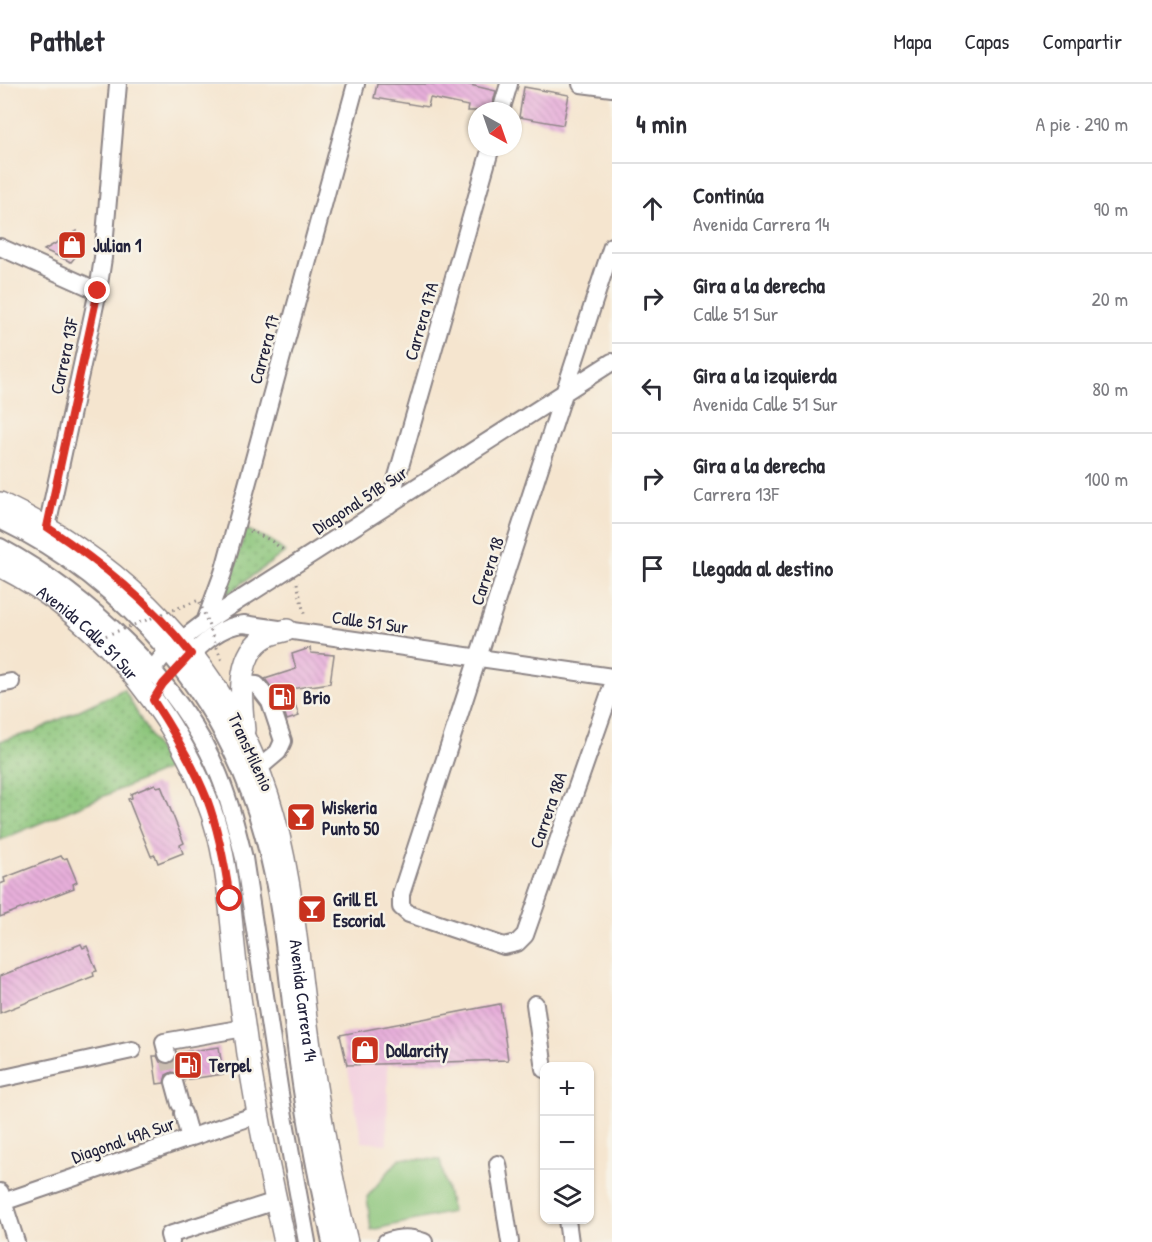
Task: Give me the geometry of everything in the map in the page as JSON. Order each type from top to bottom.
[{"type":"main road","points":[[0,502],[47,527],[117,577],[149,606],[180,653]]},
{"type":"main road","name":"Avenida Calle 51 Sur","points":[[0,566],[46,595],[84,624],[116,656],[152,685]]},
{"type":"main road","points":[[244,736],[242,684],[245,665],[257,643],[268,635],[287,630]]},
{"type":"main road","name":"Avenida Carrera 14","points":[[180,653],[218,690],[244,736],[268,796],[286,876],[315,1086],[340,1240]]},
{"type":"main road","points":[[152,685],[193,769],[214,820],[227,882],[244,1028],[267,1162],[285,1242]]},
{"type":"main road","points":[[276,1201],[290,1242]]},
{"type":"street","name":"Carrera 13F","points":[[47,527],[98,291],[103,258],[118,84]]},
{"type":"street","name":"Carrera 17","points":[[206,622],[237,521],[356,84]]},
{"type":"street","points":[[504,102],[509,84]]},
{"type":"street","points":[[581,84],[612,88]]},
{"type":"street","name":"Carrera 17A","points":[[389,505],[488,156]]},
{"type":"street","name":"Carrera 18","points":[[517,944],[504,946],[409,914],[401,907],[400,894],[612,246]]},
{"type":"street","points":[[0,247],[98,291]]},
{"type":"street","name":"Diagonal 51B Sur","points":[[152,685],[206,622],[612,362]]},
{"type":"street","name":"TransMilenio","points":[[0,520],[46,544],[99,583],[180,653],[245,781],[270,860],[310,1138],[340,1240]]},
{"type":"street","points":[[0,547],[32,566],[106,621],[152,685],[204,746],[218,773],[237,829],[253,910],[263,992],[307,1242]]},
{"type":"street","name":"Calle 51 Sur","points":[[180,653],[234,625],[244,624],[612,677]]},
{"type":"street","points":[[242,684],[257,685],[265,693],[283,741],[278,752],[258,769]]},
{"type":"street","name":"Carrera 18A","points":[[517,944],[525,935],[612,687]]},
{"type":"street","points":[[535,1004],[543,1062]]},
{"type":"street","points":[[167,1054],[164,1042],[244,1028]]},
{"type":"street","points":[[0,1079],[132,1050]]},
{"type":"street","points":[[174,1082],[190,1138]]},
{"type":"street","name":"Diagonal 49A Sur","points":[[1,1198],[259,1114]]},
{"type":"street","points":[[498,1164],[510,1242]]},
{"type":"street","points":[[1,1198],[16,1242]]},
{"type":"street","points":[[170,1239],[276,1201]]},
{"type":"street","points":[[568,1224],[570,1242]]},
{"type":"street","points":[[386,1242],[411,1237],[424,1242]]},
{"type":"path","points":[[237,521],[246,529],[270,540],[285,552],[293,566],[308,633]]},
{"type":"path","points":[[89,642],[199,600],[222,661]]},
{"type":"shaded area","points":[[388,1064],[387,1144],[362,1142],[347,1065]]},
{"type":"green space","points":[[246,529],[270,540],[285,552],[226,595]]},
{"type":"green space","points":[[124,689],[168,769],[0,840],[0,741],[33,732]]},
{"type":"green space","points":[[400,1158],[440,1160],[452,1212],[371,1230],[367,1197]]},
{"type":"building","points":[[377,84],[466,84],[496,91],[493,102],[468,102],[468,106],[430,98],[428,107],[374,98]]},
{"type":"building","points":[[524,87],[569,95],[563,125],[522,118]]},
{"type":"building","points":[[77,231],[76,256],[71,262],[44,250]]},
{"type":"building","points":[[310,648],[311,653],[334,655],[330,683],[290,689],[299,716],[287,720],[280,698],[265,679],[296,669],[292,654]]},
{"type":"building","points":[[155,784],[157,787],[161,786],[184,843],[180,845],[183,853],[158,863],[155,855],[151,856],[128,799],[132,798],[131,794]]},
{"type":"building","points":[[61,856],[63,859],[67,858],[77,882],[73,884],[74,888],[0,917],[0,884],[5,882],[4,878]]},
{"type":"building","points":[[81,944],[83,948],[87,946],[97,971],[93,972],[94,976],[0,1013],[0,976]]},
{"type":"building","points":[[500,1004],[508,1060],[347,1065],[340,1035]]},
{"type":"building","name":"Terpel","points":[[219,1047],[223,1074],[184,1080],[181,1074],[172,1072],[166,1075],[164,1083],[157,1084],[153,1056],[157,1056],[160,1062],[169,1064],[175,1061],[177,1053]]},
{"type":"tunnel","points":[[167,1054],[174,1082]]},
{"type":"place","name":"Julian 1","points":[[72,245]]},
{"type":"place","name":"Brio","points":[[282,697]]},
{"type":"place","name":"Wiskeria Punto 50","points":[[301,817]]},
{"type":"place","name":"Grill El Escorial","points":[[312,909]]},
{"type":"place","name":"Dollarcity","points":[[365,1050]]},
{"type":"place","name":"Terpel","points":[[188,1065]]},
{"type":"route","points":[[98,291],[47,527],[117,577],[149,606],[191,654],[163,684],[153,700],[184,752],[207,799],[220,841],[230,899]]}]
